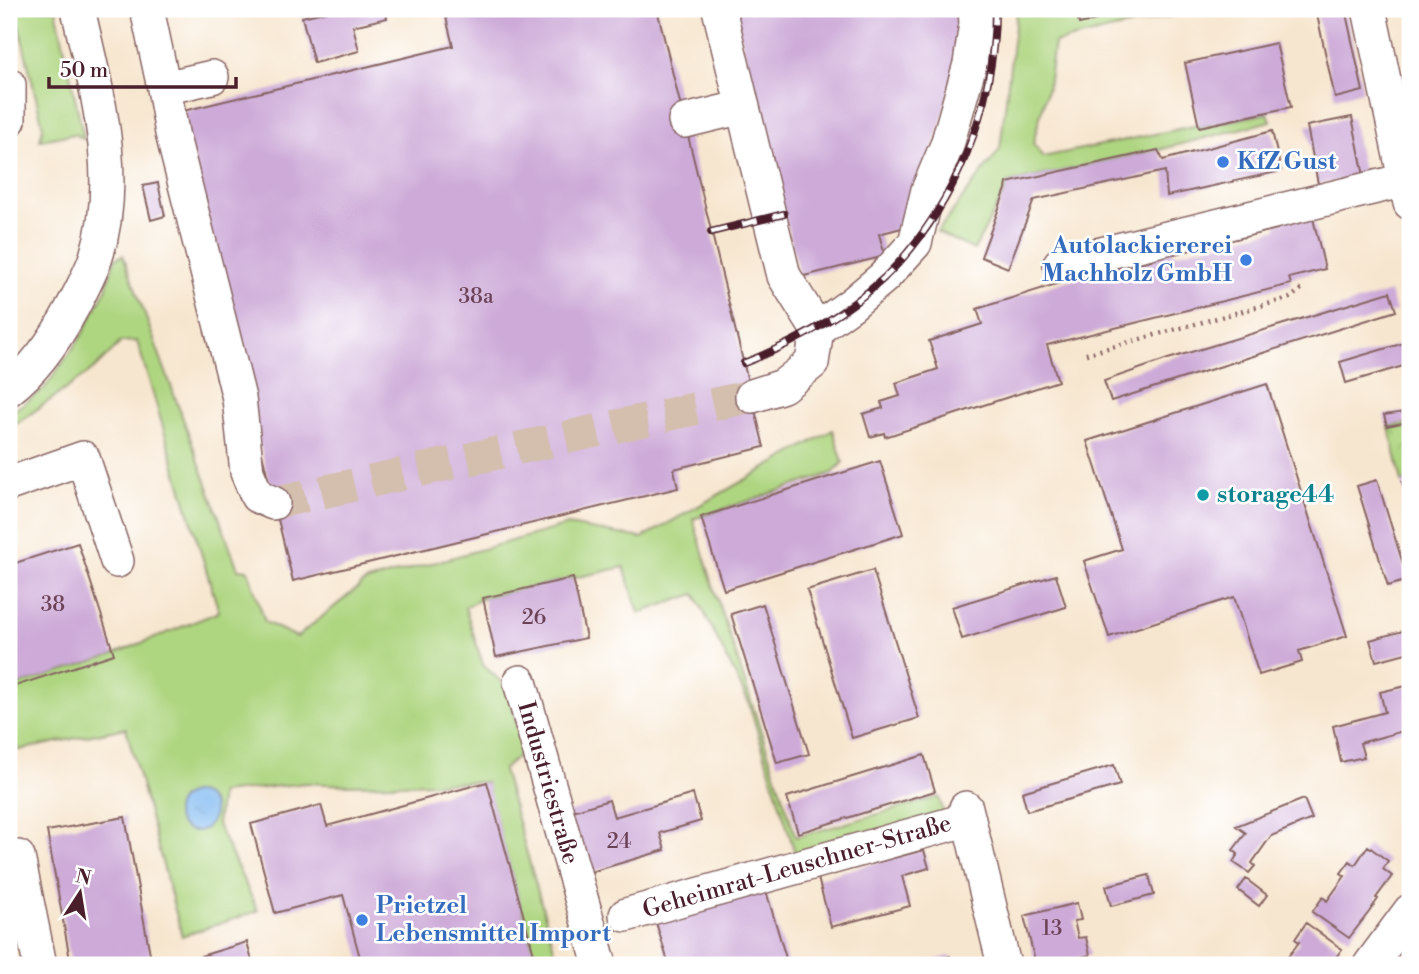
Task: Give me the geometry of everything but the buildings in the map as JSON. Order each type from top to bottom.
[{"type":"street","points":[[9,389],[26,376],[57,336],[96,257],[106,209],[107,156],[101,110],[78,9]]},
{"type":"street","points":[[147,9],[172,133],[239,398],[247,472],[257,496],[274,503]]},
{"type":"street","points":[[719,9],[783,276],[817,329],[812,363],[783,386],[752,396]]},
{"type":"street","points":[[817,329],[884,277],[915,243],[928,190],[947,145],[970,64],[976,23],[975,9]]},
{"type":"street","points":[[1060,264],[1408,192],[1369,9]]},
{"type":"street","points":[[164,88],[212,77]]},
{"type":"street","points":[[9,85],[9,120]]},
{"type":"street","points":[[685,121],[743,107]]},
{"type":"street","points":[[9,484],[83,458],[117,561]]},
{"type":"street","name":"Industriestraße","points":[[520,682],[600,965]]},
{"type":"street","name":"Geheimrat-Leuschner-Straße","points":[[626,915],[967,814],[1004,965]]},
{"type":"street","points":[[9,859],[18,857],[40,965]]},
{"type":"street","points":[[1370,965],[1410,911]]},
{"type":"path","points":[[1086,354],[1290,298],[1304,288]]},
{"type":"green space","points":[[15,9],[56,9],[84,139],[74,134],[40,140],[43,127]]},
{"type":"green space","points":[[1017,9],[1076,9],[1079,23],[1144,9],[1200,9],[1054,43],[1048,87],[1033,143],[1043,157],[1268,113],[1271,121],[1158,150],[1007,183],[974,250],[937,232],[1000,149]]},
{"type":"green space","points":[[123,255],[238,569],[248,570],[265,622],[297,637],[365,582],[568,525],[642,538],[833,430],[843,462],[833,473],[693,519],[796,837],[939,797],[944,814],[796,856],[748,701],[695,594],[639,613],[624,567],[483,598],[465,607],[483,665],[506,686],[524,750],[503,770],[559,965],[537,965],[486,782],[348,785],[306,783],[221,793],[217,824],[258,911],[182,936],[126,728],[9,752],[9,688],[114,654],[219,612],[137,341],[121,342],[94,369],[9,429],[9,414],[44,389],[81,337],[106,289],[115,259]]},
{"type":"green space","points":[[1410,423],[1410,482],[1402,482],[1389,427]]},
{"type":"water","points":[[195,793],[209,798],[214,812],[209,826],[195,831],[181,826],[176,812],[181,798]]},
{"type":"tunnel","points":[[273,503],[752,396]]},
{"type":"railway","points":[[744,363],[800,337],[868,292],[909,251],[931,221],[950,188],[979,119],[988,83],[995,9]]},
{"type":"railway","points":[[711,232],[784,214]]},
{"type":"place","name":"KfZ Gust","points":[[1223,162]]},
{"type":"place","name":"Autolackiererei Machholz GmbH","points":[[1246,260]]},
{"type":"place","name":"storage44","points":[[1203,495]]},
{"type":"place","name":"Prietzel Lebensmittel Import","points":[[362,920]]}]
